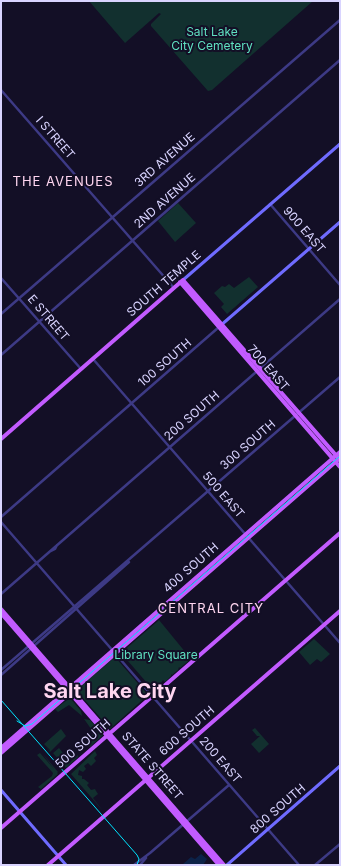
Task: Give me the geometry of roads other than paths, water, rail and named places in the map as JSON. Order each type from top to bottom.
[{"type":"main road","name":"SOUTH TEMPLE","points":[[1,439],[340,144]]},
{"type":"main road","name":"100 SOUTH","points":[[220,326],[340,222]]},
{"type":"main road","name":"700 EAST","points":[[182,281],[334,457],[339,460],[340,467]]},
{"type":"main road","name":"400 SOUTH","points":[[1,748],[340,452]]},
{"type":"main road","name":"400 SOUTH","points":[[1,753],[339,460]]},
{"type":"main road","name":"500 SOUTH","points":[[1,828],[340,533]]},
{"type":"main road","name":"STATE STREET","points":[[1,609],[31,646]]},
{"type":"main road","name":"600 SOUTH","points":[[48,865],[340,611]]},
{"type":"main road","name":"STATE STREET","points":[[1,614],[68,688],[185,823],[219,865]]},
{"type":"main road","name":"800 SOUTH","points":[[225,865],[340,766]]},
{"type":"main road","points":[[1,790],[66,865]]},
{"type":"main road","name":"STATE STREET","points":[[185,823],[225,865]]},
{"type":"street","name":"3RD AVENUE","points":[[1,314],[340,20]]},
{"type":"street","name":"2ND AVENUE","points":[[1,355],[340,60]]},
{"type":"street","name":"I STREET","points":[[1,90],[174,288]]},
{"type":"street","name":"900 EAST","points":[[270,204],[340,285]]},
{"type":"street","name":"E STREET","points":[[1,278],[81,369]]},
{"type":"street","name":"200 SOUTH","points":[[1,594],[14,583],[14,581],[58,545],[340,300]]},
{"type":"street","name":"100 SOUTH","points":[[1,517],[220,326]]},
{"type":"street","name":"500 EAST","points":[[93,358],[340,643]]},
{"type":"street","name":"300 SOUTH","points":[[1,672],[340,378]]},
{"type":"street","name":"200 EAST","points":[[1,522],[299,865]]},
{"type":"street","name":"300 SOUTH","points":[[6,667],[13,665],[31,646]]},
{"type":"street","points":[[134,865],[142,863],[150,853],[229,785]]},
{"type":"street","points":[[315,865],[340,844]]},
{"type":"water","points":[[201,854],[207,859],[203,865],[182,865],[191,857],[195,859]]},
{"type":"tram line","points":[[17,721],[25,726],[32,724],[340,456]]},
{"type":"tram line","points":[[1,700],[137,855],[139,859],[137,865]]},
{"type":"district","name":"THE AVENUES","points":[[63,182]]},
{"type":"district","name":"CENTRAL CITY","points":[[211,609]]},
{"type":"district","name":"Salt Lake City","points":[[110,692]]},
{"type":"park label","name":"Salt Lake City Cemetery","points":[[212,39]]},
{"type":"park label","name":"Library Square","points":[[156,655]]}]
